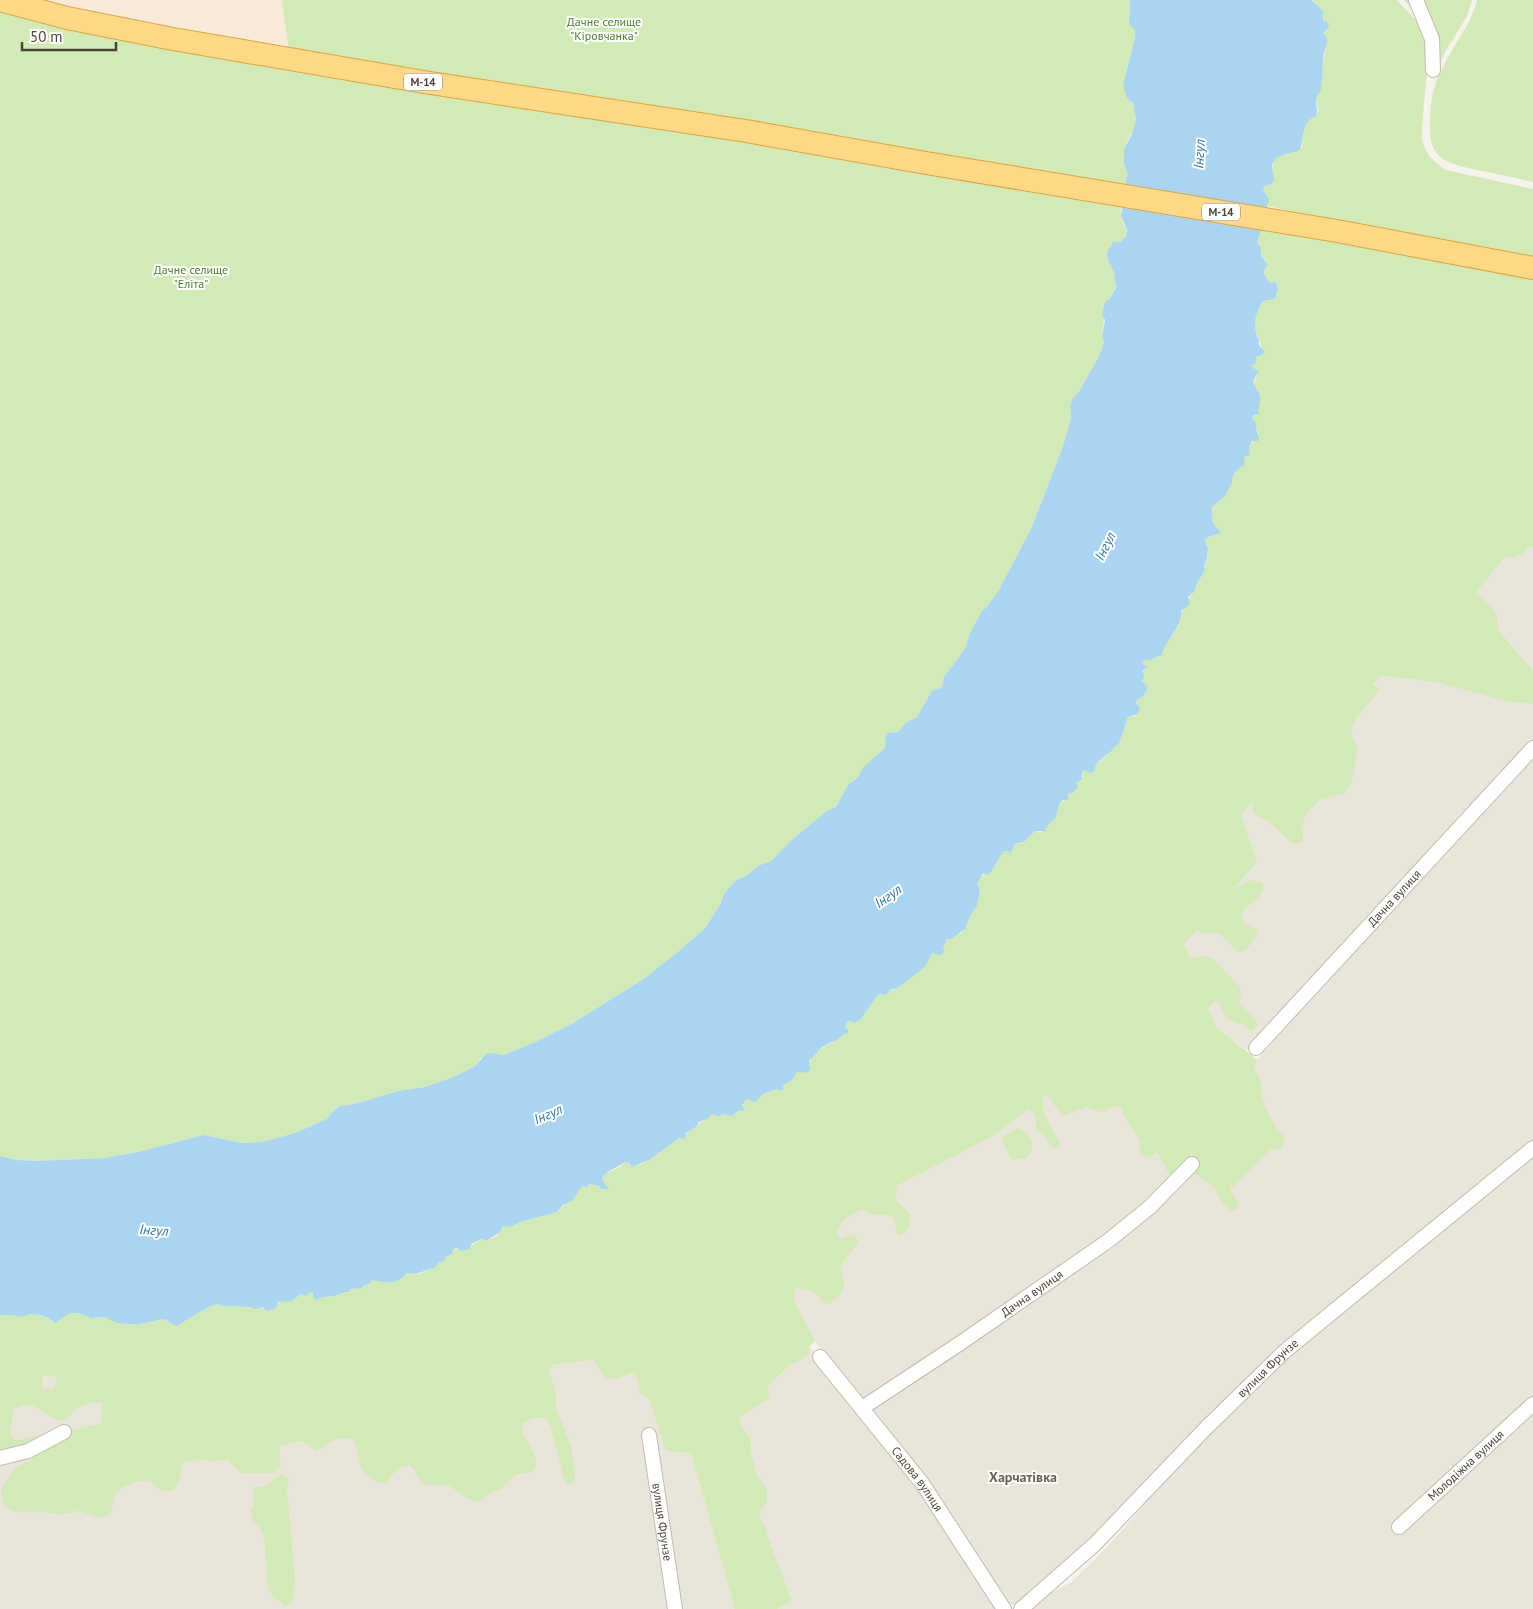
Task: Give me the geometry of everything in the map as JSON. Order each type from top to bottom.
[{"type":"highway","name":"М-14","points":[[0,0],[67,18],[314,64],[746,131],[926,163],[1337,231],[1533,268]]},
{"type":"street","points":[[1416,0],[1432,39],[1433,70]]},
{"type":"street","name":"Дачна вулиця","points":[[1256,1048],[1533,748]]},
{"type":"street","name":"вулиця Фрунзе","points":[[1021,1609],[1095,1544],[1206,1428],[1285,1351],[1533,1148]]},
{"type":"street","name":"Дачна вулиця","points":[[862,1408],[959,1344],[1108,1241],[1150,1207],[1192,1164]]},
{"type":"street","name":"Садова вулиця","points":[[820,1357],[922,1483],[1004,1609]]},
{"type":"street","name":"Молодіжна вулиця","points":[[1399,1527],[1533,1404]]},
{"type":"street","points":[[0,1458],[28,1451],[64,1432]]},
{"type":"street","name":"вулиця Фрунзе","points":[[649,1435],[675,1609]]},
{"type":"shaded area","points":[[19,0],[282,0],[289,52]]},
{"type":"shaded area","points":[[1519,540],[1533,548],[1533,671],[1472,598]]},
{"type":"shaded area","points":[[1381,676],[1436,682],[1533,704],[1533,746],[1308,989],[1246,1050],[1215,1027],[1184,944],[1257,862],[1240,814]]},
{"type":"shaded area","points":[[1533,756],[1533,1143],[1286,1352],[1052,1586],[1010,1606],[870,1411],[873,1404],[1111,1249],[1195,1174],[1281,1138],[1250,1080],[1257,1060]]},
{"type":"shaded area","points":[[1096,1058],[1132,1106],[1175,1185],[1108,1245],[869,1400],[860,1399],[815,1341],[794,1300],[796,1285],[828,1231],[859,1206],[993,1136]]},
{"type":"shaded area","points":[[1533,1153],[1533,1609],[1027,1609],[1035,1602],[1073,1581],[1108,1546],[1210,1431],[1291,1355]]},
{"type":"shaded area","points":[[810,1347],[866,1420],[920,1484],[1002,1609],[777,1609],[792,1601],[724,1428],[770,1398],[768,1386]]},
{"type":"shaded area","points":[[634,1354],[691,1453],[735,1609],[0,1609],[0,1373],[103,1381],[101,1461],[357,1431],[519,1424],[547,1366]]},
{"type":"green space","name":"Дачне селище \"Кіровчанка\"","points":[[282,0],[1130,0],[1129,18],[1135,31],[1135,38],[1124,86],[1134,107],[1136,121],[1124,150],[1128,176],[1125,184],[289,52]]},
{"type":"green space","points":[[1312,0],[1397,0],[1413,17],[1421,27],[1427,47],[1423,144],[1429,155],[1446,170],[1533,189],[1533,258],[1266,206],[1268,199],[1263,190],[1265,186],[1271,184],[1276,158],[1279,155],[1286,155],[1302,148],[1304,127],[1309,119],[1316,116],[1318,110],[1316,98],[1320,90],[1327,38],[1323,34],[1328,23],[1323,19]]},
{"type":"green space","points":[[1404,0],[1472,0],[1467,16],[1445,52],[1432,79],[1433,58],[1415,12]]},
{"type":"green space","points":[[1477,0],[1533,0],[1533,182],[1449,162],[1441,158],[1432,144],[1430,119],[1435,85],[1445,63],[1469,22]]},
{"type":"green space","name":"Дачне селище \"Еліта\"","points":[[0,7],[1122,204],[1121,214],[1126,234],[1121,242],[1113,242],[1107,257],[1113,268],[1116,280],[1114,291],[1106,301],[1102,336],[1104,343],[1092,371],[1079,393],[1073,398],[1070,406],[1071,419],[1063,446],[1032,527],[999,590],[982,611],[971,631],[964,650],[944,677],[942,687],[932,691],[917,717],[905,723],[898,732],[894,732],[886,747],[853,780],[834,808],[827,811],[795,837],[771,861],[760,865],[746,876],[736,880],[724,894],[720,905],[705,928],[645,978],[573,1023],[504,1055],[491,1053],[481,1058],[474,1067],[451,1078],[425,1087],[398,1091],[355,1104],[340,1106],[327,1119],[295,1133],[262,1142],[241,1143],[204,1135],[138,1152],[105,1158],[35,1161],[17,1160],[0,1156]]},
{"type":"green space","points":[[1260,227],[1533,278],[1533,548],[1529,546],[1525,552],[1516,557],[1505,557],[1476,593],[1495,612],[1498,622],[1497,628],[1533,671],[1533,704],[1506,701],[1436,682],[1381,676],[1373,684],[1379,689],[1377,694],[1356,717],[1352,729],[1353,740],[1357,745],[1356,762],[1351,784],[1344,793],[1319,800],[1306,814],[1302,826],[1303,840],[1300,843],[1292,843],[1268,821],[1255,815],[1252,809],[1254,801],[1241,814],[1257,862],[1235,887],[1239,887],[1249,880],[1263,883],[1262,893],[1241,915],[1244,923],[1257,930],[1257,936],[1245,951],[1238,952],[1219,933],[1205,934],[1197,930],[1184,944],[1190,958],[1206,956],[1214,960],[1240,987],[1239,1004],[1255,1018],[1258,1025],[1251,1031],[1244,1025],[1225,1017],[1219,1002],[1215,1001],[1208,1008],[1216,1027],[1257,1060],[1254,1069],[1260,1078],[1267,1112],[1284,1136],[1279,1149],[1270,1150],[1230,1189],[1239,1204],[1238,1207],[1231,1211],[1223,1203],[1214,1188],[1195,1174],[1177,1189],[1157,1152],[1149,1158],[1140,1153],[1139,1140],[1119,1106],[1103,1112],[1087,1107],[1065,1115],[1061,1114],[1047,1095],[1043,1098],[1044,1110],[1048,1122],[1060,1143],[1056,1149],[1050,1146],[1042,1133],[1035,1130],[1036,1118],[1029,1109],[993,1136],[897,1186],[896,1200],[911,1215],[908,1227],[900,1235],[897,1234],[894,1218],[891,1215],[872,1215],[862,1209],[843,1220],[836,1233],[841,1239],[852,1235],[857,1238],[858,1244],[847,1256],[841,1267],[844,1280],[842,1292],[832,1302],[826,1304],[813,1292],[796,1288],[794,1300],[815,1341],[810,1346],[808,1355],[791,1364],[768,1386],[770,1398],[739,1418],[741,1426],[751,1438],[750,1448],[753,1461],[758,1477],[765,1486],[767,1493],[766,1504],[759,1512],[760,1518],[765,1526],[792,1601],[777,1609],[735,1609],[691,1453],[666,1451],[649,1398],[640,1394],[635,1374],[629,1373],[616,1379],[606,1378],[593,1360],[553,1365],[549,1370],[556,1394],[556,1411],[571,1447],[575,1474],[574,1482],[569,1484],[566,1483],[563,1476],[550,1425],[545,1418],[535,1418],[523,1422],[522,1429],[523,1435],[536,1459],[533,1472],[516,1474],[501,1489],[489,1494],[481,1501],[471,1500],[446,1485],[425,1484],[409,1465],[401,1467],[396,1471],[388,1483],[376,1482],[362,1469],[357,1449],[352,1439],[340,1438],[332,1440],[316,1451],[302,1441],[279,1446],[281,1465],[273,1473],[241,1473],[228,1460],[209,1461],[206,1459],[182,1463],[180,1478],[172,1491],[160,1490],[152,1485],[152,1482],[148,1481],[132,1483],[118,1492],[114,1498],[111,1512],[101,1517],[80,1511],[67,1514],[19,1512],[11,1510],[6,1506],[2,1499],[1,1488],[14,1469],[57,1444],[73,1430],[102,1423],[102,1403],[91,1403],[81,1406],[63,1421],[34,1406],[21,1406],[14,1409],[10,1432],[14,1439],[20,1440],[39,1435],[43,1440],[0,1457],[0,1315],[22,1317],[30,1314],[40,1315],[52,1322],[70,1313],[78,1313],[98,1318],[105,1317],[128,1324],[140,1324],[164,1319],[176,1326],[217,1304],[223,1306],[266,1308],[276,1306],[281,1301],[292,1301],[301,1294],[313,1292],[320,1298],[363,1287],[373,1280],[393,1282],[402,1278],[406,1273],[422,1273],[444,1260],[446,1256],[452,1254],[453,1249],[466,1249],[481,1239],[487,1241],[498,1235],[502,1226],[511,1227],[520,1222],[557,1212],[582,1185],[588,1188],[590,1184],[599,1186],[601,1189],[608,1189],[602,1179],[606,1173],[620,1167],[625,1162],[629,1163],[630,1166],[644,1163],[670,1143],[682,1138],[712,1114],[718,1117],[722,1114],[730,1116],[745,1109],[742,1105],[747,1099],[753,1101],[763,1094],[777,1089],[784,1090],[782,1086],[792,1080],[797,1071],[805,1073],[816,1053],[824,1046],[839,1039],[848,1030],[845,1027],[847,1021],[854,1023],[861,1019],[877,996],[897,988],[921,969],[932,953],[945,951],[943,947],[947,939],[962,933],[977,906],[980,890],[977,883],[980,878],[992,869],[1004,851],[1010,852],[1015,844],[1023,843],[1035,831],[1041,832],[1055,817],[1060,803],[1066,800],[1067,794],[1077,788],[1076,781],[1081,781],[1083,777],[1082,772],[1084,770],[1092,773],[1097,764],[1114,746],[1119,744],[1128,717],[1136,716],[1137,700],[1144,695],[1148,687],[1141,681],[1144,669],[1148,669],[1143,663],[1144,660],[1150,660],[1162,655],[1180,622],[1181,610],[1184,609],[1204,570],[1208,554],[1208,547],[1205,541],[1208,537],[1217,535],[1219,530],[1214,528],[1211,516],[1212,507],[1224,496],[1234,475],[1243,466],[1244,457],[1253,441],[1256,441],[1258,435],[1252,418],[1254,415],[1257,416],[1253,385],[1257,375],[1251,366],[1257,362],[1256,357],[1265,352],[1255,333],[1255,324],[1263,301],[1274,299],[1277,295],[1277,290],[1276,282],[1270,283],[1263,272],[1268,265],[1261,256],[1261,247],[1257,243]],"holes":[[[42,1376],[57,1377],[54,1388],[45,1390],[42,1387]]]},
{"type":"green space","points":[[1019,1128],[1029,1137],[1032,1149],[1027,1158],[1012,1160],[1002,1141],[1004,1135]]},
{"type":"green space","points":[[280,1475],[288,1478],[287,1491],[295,1579],[293,1599],[290,1604],[285,1606],[268,1589],[264,1537],[259,1527],[252,1520],[251,1510],[254,1503],[253,1493],[255,1488],[266,1485]]},
{"type":"water","name":"Інгул","points":[[1130,0],[1311,0],[1323,11],[1323,20],[1328,23],[1329,27],[1323,33],[1327,38],[1327,44],[1323,58],[1321,89],[1316,99],[1316,116],[1307,122],[1305,126],[1300,150],[1277,157],[1272,165],[1274,180],[1271,184],[1265,186],[1263,190],[1269,199],[1257,243],[1261,247],[1261,256],[1268,265],[1263,272],[1270,283],[1276,282],[1278,289],[1275,299],[1263,301],[1255,320],[1255,330],[1259,339],[1259,345],[1265,352],[1256,357],[1257,362],[1251,366],[1259,372],[1254,381],[1260,398],[1258,415],[1254,415],[1252,418],[1256,423],[1259,438],[1258,441],[1252,441],[1249,448],[1250,455],[1244,457],[1245,465],[1236,472],[1224,497],[1212,507],[1215,527],[1220,531],[1219,534],[1208,537],[1205,541],[1208,548],[1205,570],[1194,592],[1188,597],[1190,603],[1181,610],[1180,621],[1162,655],[1150,660],[1144,660],[1143,664],[1149,668],[1144,669],[1144,678],[1141,681],[1148,686],[1144,695],[1137,700],[1136,704],[1140,707],[1138,714],[1128,717],[1119,744],[1099,761],[1094,772],[1090,773],[1084,770],[1082,772],[1082,780],[1076,782],[1078,787],[1072,793],[1067,794],[1069,800],[1063,800],[1058,806],[1055,818],[1045,831],[1035,831],[1024,842],[1015,844],[1011,852],[1004,851],[988,875],[983,874],[977,883],[980,890],[977,906],[971,914],[965,929],[951,939],[947,939],[943,947],[945,951],[941,955],[932,953],[925,967],[897,988],[890,990],[886,995],[880,994],[877,996],[861,1019],[854,1023],[847,1021],[845,1027],[848,1033],[822,1047],[809,1061],[810,1070],[805,1073],[797,1072],[792,1080],[782,1086],[784,1090],[777,1089],[763,1094],[755,1102],[747,1099],[742,1105],[745,1110],[731,1116],[722,1114],[719,1117],[712,1114],[686,1133],[685,1139],[679,1138],[649,1160],[632,1167],[629,1163],[625,1162],[608,1172],[602,1179],[606,1186],[609,1187],[608,1189],[601,1189],[599,1186],[590,1184],[587,1188],[582,1185],[573,1200],[563,1205],[557,1212],[520,1222],[511,1227],[502,1226],[501,1231],[497,1234],[487,1241],[481,1239],[471,1244],[470,1249],[461,1251],[457,1248],[453,1249],[452,1254],[446,1256],[444,1261],[438,1263],[435,1268],[414,1274],[406,1273],[400,1280],[391,1282],[373,1280],[362,1288],[350,1289],[348,1292],[317,1300],[313,1298],[313,1292],[308,1293],[306,1296],[301,1294],[292,1301],[278,1302],[276,1308],[267,1311],[263,1307],[255,1309],[217,1304],[176,1326],[164,1319],[140,1324],[129,1324],[118,1323],[105,1317],[92,1318],[78,1313],[70,1313],[55,1323],[40,1315],[30,1314],[22,1317],[0,1315],[0,1156],[17,1160],[35,1161],[105,1158],[138,1152],[204,1135],[241,1143],[262,1142],[295,1133],[327,1119],[340,1106],[355,1104],[398,1091],[425,1087],[474,1067],[486,1054],[504,1055],[533,1043],[573,1023],[645,978],[679,951],[705,928],[720,905],[724,894],[736,880],[746,876],[760,865],[771,861],[795,837],[827,811],[834,808],[848,785],[886,747],[885,739],[888,733],[898,732],[905,723],[917,717],[932,691],[942,687],[944,677],[964,650],[971,631],[982,611],[999,590],[1032,527],[1063,446],[1071,419],[1070,406],[1073,398],[1079,392],[1104,343],[1102,336],[1105,320],[1102,315],[1106,301],[1111,297],[1116,287],[1114,272],[1107,257],[1107,252],[1113,242],[1121,242],[1126,236],[1127,230],[1121,216],[1128,174],[1124,163],[1124,149],[1132,134],[1136,119],[1133,103],[1127,98],[1123,85],[1135,38],[1135,31],[1129,23]]},
{"type":"district","name":"Харчатівка","points":[[1023,1477]]}]
